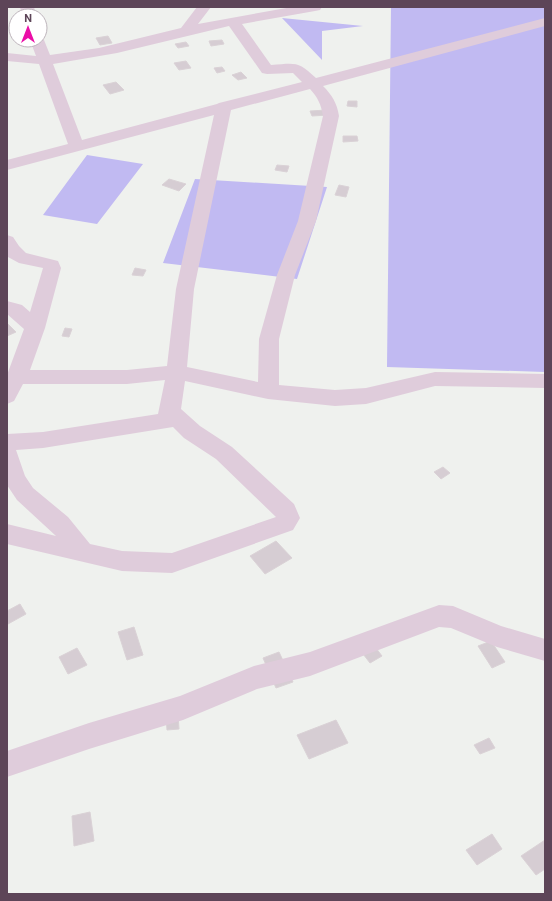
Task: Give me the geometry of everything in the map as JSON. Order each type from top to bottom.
[{"type":"street","points":[[186,31],[204,7]]},
{"type":"street","points":[[7,57],[45,60],[125,48],[186,31],[233,21],[315,7]]},
{"type":"street","points":[[233,21],[267,70],[295,68],[314,83],[324,94],[331,116],[307,221],[286,275],[270,339],[268,392]]},
{"type":"street","points":[[7,164],[545,22]]},
{"type":"street","points":[[40,48],[76,145]]},
{"type":"street","points":[[7,442],[62,437],[166,421],[168,419],[176,372],[185,289],[224,106]]},
{"type":"street","points":[[7,241],[10,250],[18,256],[28,260],[51,265],[52,268],[35,328],[18,377],[7,396]]},
{"type":"street","points":[[7,307],[15,310],[35,328]]},
{"type":"street","points":[[18,377],[128,377],[176,372],[268,392],[335,398],[366,396],[435,379],[545,381]]},
{"type":"street","points":[[7,534],[122,561],[172,563],[285,523],[288,518],[286,511],[255,481],[224,453],[192,432],[170,412]]},
{"type":"street","points":[[7,454],[15,479],[25,494],[60,524],[82,551]]},
{"type":"street","points":[[7,764],[90,736],[183,708],[254,678],[310,664],[439,616],[453,617],[497,636],[545,650]]},
{"type":"shaded area","points":[[391,7],[545,7],[545,372],[387,367]]},
{"type":"shaded area","points":[[282,18],[363,26],[322,31],[322,60]]},
{"type":"shaded area","points":[[87,155],[143,164],[97,224],[43,215]]},
{"type":"shaded area","points":[[195,179],[327,187],[297,279],[163,263]]},
{"type":"building","points":[[108,36],[112,43],[100,45],[96,38]]},
{"type":"building","points":[[222,40],[224,44],[211,46],[209,41]]},
{"type":"building","points":[[186,42],[189,46],[178,48],[175,44]]},
{"type":"building","points":[[186,61],[191,68],[179,70],[174,63]]},
{"type":"building","points":[[222,67],[225,71],[217,73],[214,68]]},
{"type":"building","points":[[241,72],[247,78],[238,80],[232,75]]},
{"type":"building","points":[[116,82],[124,90],[110,94],[103,85]]},
{"type":"building","points":[[348,101],[357,101],[357,107],[347,106]]},
{"type":"building","points":[[327,110],[328,115],[312,116],[310,111]]},
{"type":"building","points":[[343,136],[357,136],[358,141],[343,142]]},
{"type":"building","points":[[277,165],[289,166],[287,172],[275,170]]},
{"type":"building","points":[[169,179],[186,184],[179,191],[162,185]]},
{"type":"building","points":[[339,185],[349,187],[346,197],[335,195]]},
{"type":"building","points":[[135,268],[146,270],[143,276],[132,275]]},
{"type":"building","points":[[8,324],[16,332],[7,336],[7,325]]},
{"type":"building","points":[[65,328],[72,329],[69,337],[62,336]]},
{"type":"building","points":[[443,467],[450,473],[441,479],[434,472]]},
{"type":"building","points":[[276,541],[292,558],[265,574],[250,556]]},
{"type":"building","points":[[20,604],[26,614],[8,624],[7,611]]},
{"type":"building","points":[[134,627],[143,655],[127,660],[118,632]]},
{"type":"building","points":[[491,641],[505,662],[492,668],[478,646]]},
{"type":"building","points":[[372,643],[382,656],[370,663],[360,650]]},
{"type":"building","points":[[77,648],[87,665],[68,674],[59,657]]},
{"type":"building","points":[[279,652],[293,682],[276,688],[263,658]]},
{"type":"building","points":[[178,715],[179,729],[167,730],[166,716]]},
{"type":"building","points":[[336,720],[348,743],[309,759],[297,735]]},
{"type":"building","points":[[489,738],[495,748],[480,754],[474,745]]},
{"type":"building","points":[[90,812],[94,841],[74,846],[72,816]]},
{"type":"building","points":[[492,834],[502,849],[477,865],[466,850]]},
{"type":"building","points":[[545,840],[545,869],[536,875],[521,856]]}]
